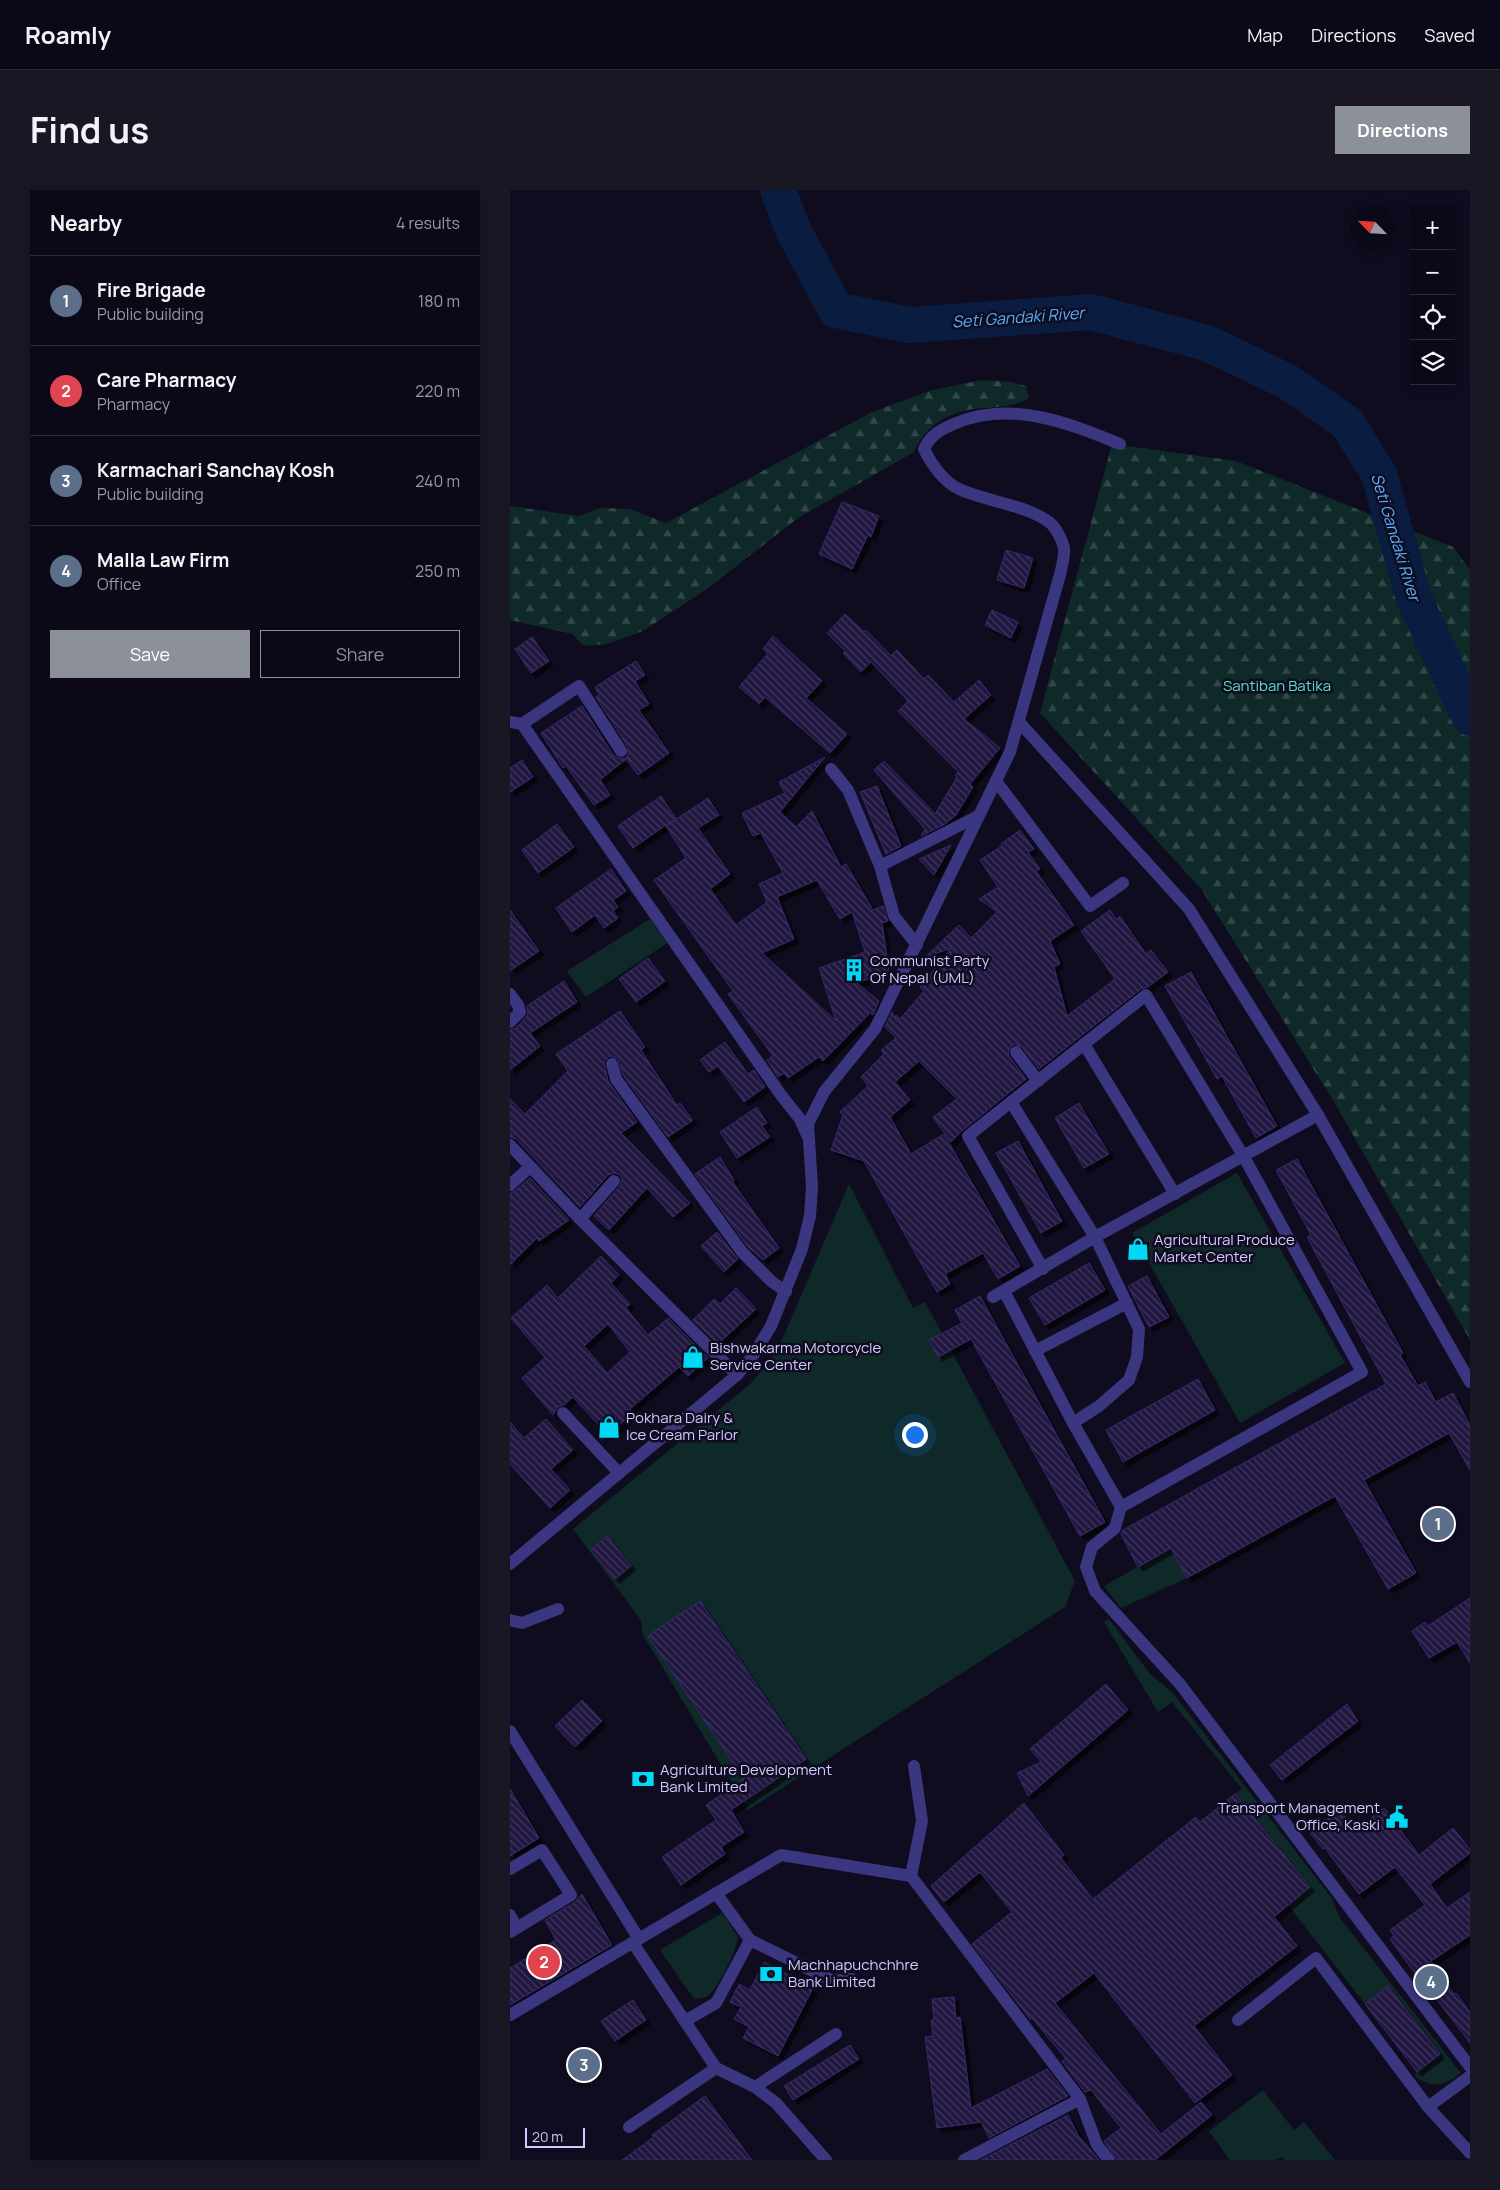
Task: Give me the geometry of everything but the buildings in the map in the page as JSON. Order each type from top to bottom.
[{"type":"street","points":[[510,1564],[737,1375],[752,1357],[771,1326],[802,1250],[810,1216],[812,1186],[808,1124],[824,1092],[875,1030],[1010,752],[1020,723],[1062,571],[1064,550],[1058,534],[1050,522],[1034,514],[957,488],[940,474],[928,458],[924,449],[928,439],[942,429],[962,420],[1000,412],[1030,415],[1058,421],[1120,444]]},
{"type":"street","points":[[621,751],[579,686],[516,723],[775,1087],[800,1119],[808,1136]]},
{"type":"street","points":[[1020,723],[1189,908],[1318,1115],[1470,1382]]},
{"type":"street","points":[[832,769],[848,790],[880,866],[894,916],[917,945]]},
{"type":"street","points":[[996,781],[1090,906],[1123,883]]},
{"type":"street","points":[[880,866],[978,816]]},
{"type":"street","points":[[510,994],[518,1005],[520,1012],[510,1022]]},
{"type":"street","points":[[1043,1269],[968,1136],[1146,995],[1244,1157],[1362,1372],[1121,1507],[1115,1528],[1092,1547],[1086,1567],[1095,1591],[1180,1684],[1470,2067]]},
{"type":"street","points":[[1084,1044],[1175,1194]]},
{"type":"street","points":[[1016,1052],[1038,1081]]},
{"type":"street","points":[[612,1064],[616,1079],[742,1252],[771,1281],[786,1292]]},
{"type":"street","points":[[1011,1102],[1095,1237],[1139,1329],[1137,1357],[1129,1380],[1098,1406],[1073,1423]]},
{"type":"street","points":[[1121,1507],[1035,1351],[998,1294],[1095,1237],[1318,1115]]},
{"type":"street","points":[[510,1145],[580,1219],[737,1375]]},
{"type":"street","points":[[510,1185],[530,1167]]},
{"type":"street","points":[[580,1219],[614,1181]]},
{"type":"street","points":[[1035,1351],[1127,1303]]},
{"type":"street","points":[[563,1413],[619,1473]]},
{"type":"street","points":[[510,1620],[522,1623],[558,1610]]},
{"type":"street","points":[[510,1731],[636,1941],[716,2068],[755,2087],[776,2103],[826,2160]]},
{"type":"street","points":[[911,1876],[922,1821],[914,1766]]},
{"type":"street","points":[[510,1869],[542,1850],[571,1895],[514,1930],[510,1915]]},
{"type":"street","points":[[510,2015],[781,1855],[911,1876],[1080,2100],[1097,2145],[1109,2160]]},
{"type":"street","points":[[716,1893],[750,1940],[833,1981],[852,1979]]},
{"type":"street","points":[[685,2021],[716,2003],[750,1940]]},
{"type":"street","points":[[1238,2020],[1316,1958],[1428,2107],[1470,2153]]},
{"type":"street","points":[[755,2087],[836,2034]]},
{"type":"street","points":[[628,2127],[716,2068]]},
{"type":"street","points":[[1428,2107],[1470,2076]]},
{"type":"street","points":[[964,2160],[1080,2100]]},
{"type":"green space","points":[[981,380],[1012,382],[1026,386],[1029,398],[1009,405],[963,411],[945,418],[930,429],[918,443],[914,452],[798,518],[707,589],[643,631],[607,644],[584,646],[572,634],[510,620],[510,506],[579,516],[600,508],[630,509],[666,523],[872,412],[929,391]]},
{"type":"green space","name":"Santiban Batika","points":[[1112,444],[1236,461],[1453,547],[1470,570],[1470,1340],[1334,1102],[1202,890],[1040,713]]},
{"type":"green space","points":[[650,919],[667,943],[586,997],[567,971]]},
{"type":"green space","points":[[1237,1173],[1345,1363],[1240,1423],[1132,1233]]},
{"type":"green space","points":[[849,1184],[913,1308],[925,1302],[1075,1581],[1065,1607],[748,1810],[643,1635],[641,1620],[573,1529],[749,1385],[769,1363],[785,1333]]},
{"type":"green space","points":[[1171,1548],[1187,1578],[1121,1608],[1104,1586]]},
{"type":"green space","points":[[1109,1619],[1150,1674],[1172,1692],[1331,1897],[1340,1918],[1461,2073],[1449,2081],[1438,2084],[1426,2083],[1414,2075],[1417,2072],[1387,1987],[1365,2004],[1288,1905],[1309,1887],[1235,1794],[1242,1789],[1172,1702],[1158,1712],[1104,1622]]},
{"type":"green space","points":[[722,1913],[738,1937],[737,1943],[726,1970],[716,1987],[706,1997],[694,1999],[660,1950]]},
{"type":"green space","points":[[1263,2090],[1294,2130],[1304,2122],[1335,2160],[1284,2160],[1282,2157],[1275,2160],[1230,2160],[1209,2131]]},
{"type":"waterway","name":"Seti Gandaki River","points":[[778,190],[793,230],[836,310],[909,325],[1091,312],[1207,343],[1288,382],[1347,423],[1379,474],[1414,599],[1470,718]]},
{"type":"place","name":"Communist Party Of Nepal (UML)","points":[[854,970]]},
{"type":"place","name":"Agricultural Produce Market Center","points":[[1138,1249]]},
{"type":"place","name":"Bishwakarma Motorcycle Service Center","points":[[693,1357]]},
{"type":"place","name":"Pokhara Dairy & Ice Cream Parlor","points":[[609,1427]]},
{"type":"place","name":"Fire Brigade","points":[[1438,1524]]},
{"type":"place","name":"Agriculture Development Bank Limited","points":[[643,1779]]},
{"type":"place","name":"Transport Management Office, Kaski","points":[[1397,1817]]},
{"type":"place","name":"Care Pharmacy","points":[[544,1962]]},
{"type":"place","name":"Machhapuchchhre Bank Limited","points":[[771,1974]]},
{"type":"place","name":"Malla Law Firm","points":[[1431,1982]]},
{"type":"place","name":"Karmachari Sanchay Kosh","points":[[584,2065]]}]
